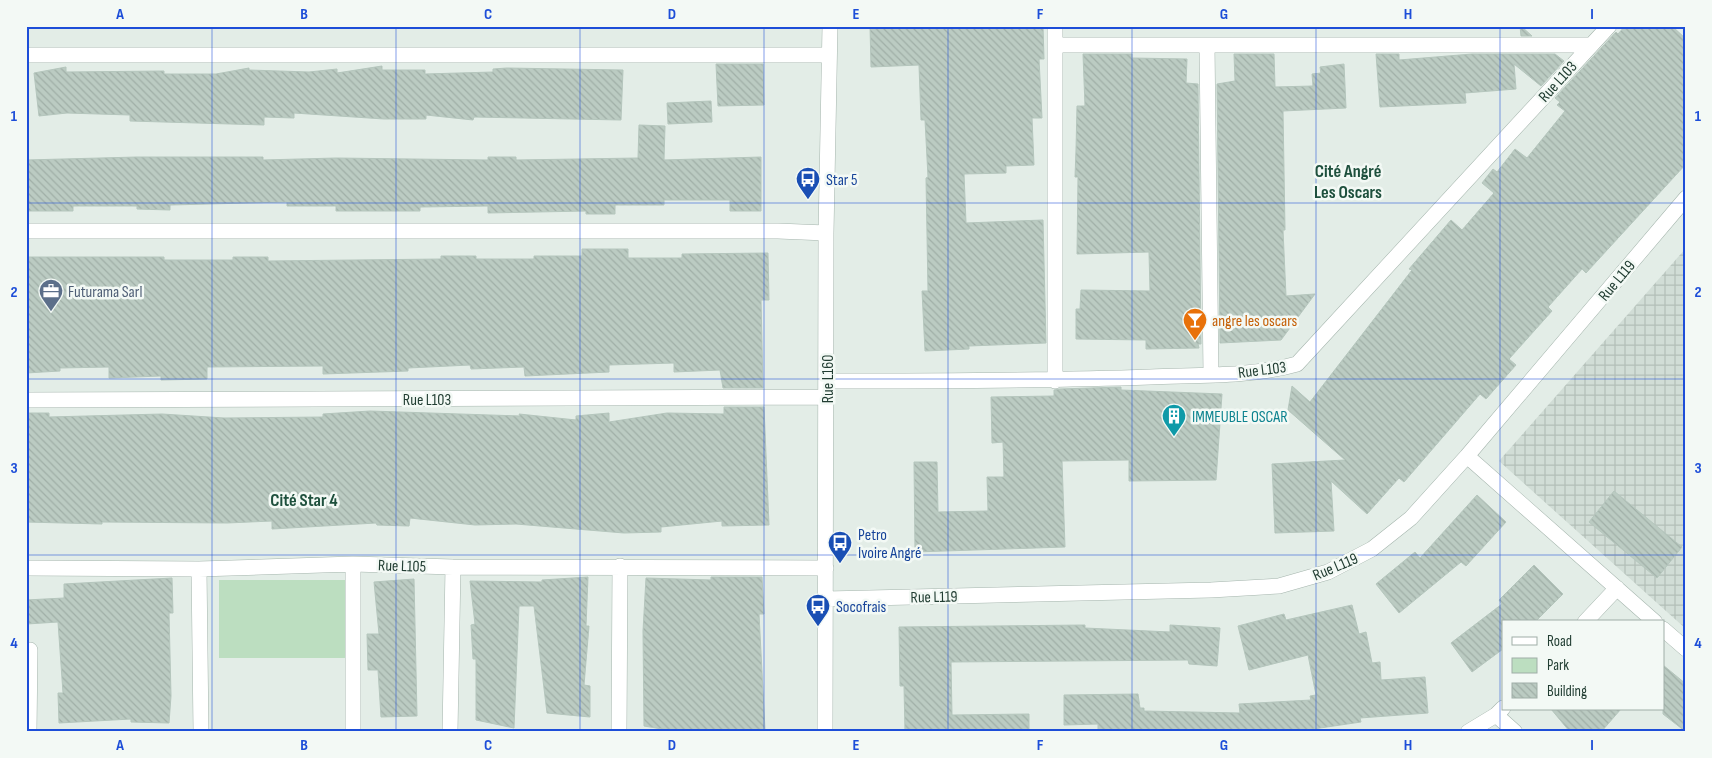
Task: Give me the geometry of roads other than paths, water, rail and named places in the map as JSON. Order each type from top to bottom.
[{"type":"street","name":"Rue L160","points":[[825,732],[826,233],[830,26]]},
{"type":"street","points":[[1055,26],[1056,381]]},
{"type":"street","name":"Rue L103","points":[[827,381],[1056,381],[1211,375],[1282,369],[1297,364],[1590,45],[1610,26]]},
{"type":"street","points":[[1055,45],[1590,45]]},
{"type":"street","points":[[1207,45],[1211,375]]},
{"type":"street","points":[[26,55],[829,54]]},
{"type":"street","name":"Rue L119","points":[[826,599],[1211,590],[1279,586],[1328,572],[1372,549],[1411,518],[1467,456],[1686,198]]},
{"type":"street","points":[[26,231],[778,231],[826,233]]},
{"type":"street","name":"Rue L103","points":[[26,400],[827,398]]},
{"type":"street","points":[[1467,456],[1653,620]]},
{"type":"street","points":[[353,732],[354,564]]},
{"type":"street","name":"Rue L105","points":[[26,568],[199,569],[354,564],[452,567],[826,568]]},
{"type":"street","points":[[619,732],[620,566]]},
{"type":"street","points":[[450,732],[452,567]]},
{"type":"street","points":[[199,569],[201,732]]},
{"type":"street","points":[[1587,620],[1617,588]]},
{"type":"street","points":[[1664,630],[1686,649]]},
{"type":"street","points":[[29,732],[30,650]]},
{"type":"street","points":[[1468,732],[1500,711],[1515,732]]},
{"type":"place","name":"Star 5","points":[[808,200]]},
{"type":"place","name":"Futurama Sarl","points":[[51,312]]},
{"type":"place","name":"angre les oscars","points":[[1195,341]]},
{"type":"place","name":"IMMEUBLE OSCAR","points":[[1174,437]]},
{"type":"place","name":"Petro Ivoire Angré","points":[[840,564]]},
{"type":"place","name":"Socofrais","points":[[818,627]]},
{"type":"district","name":"Cité Angré Les Oscars","points":[[1348,181]]},
{"type":"district","name":"Cité Star 4","points":[[304,500]]}]
